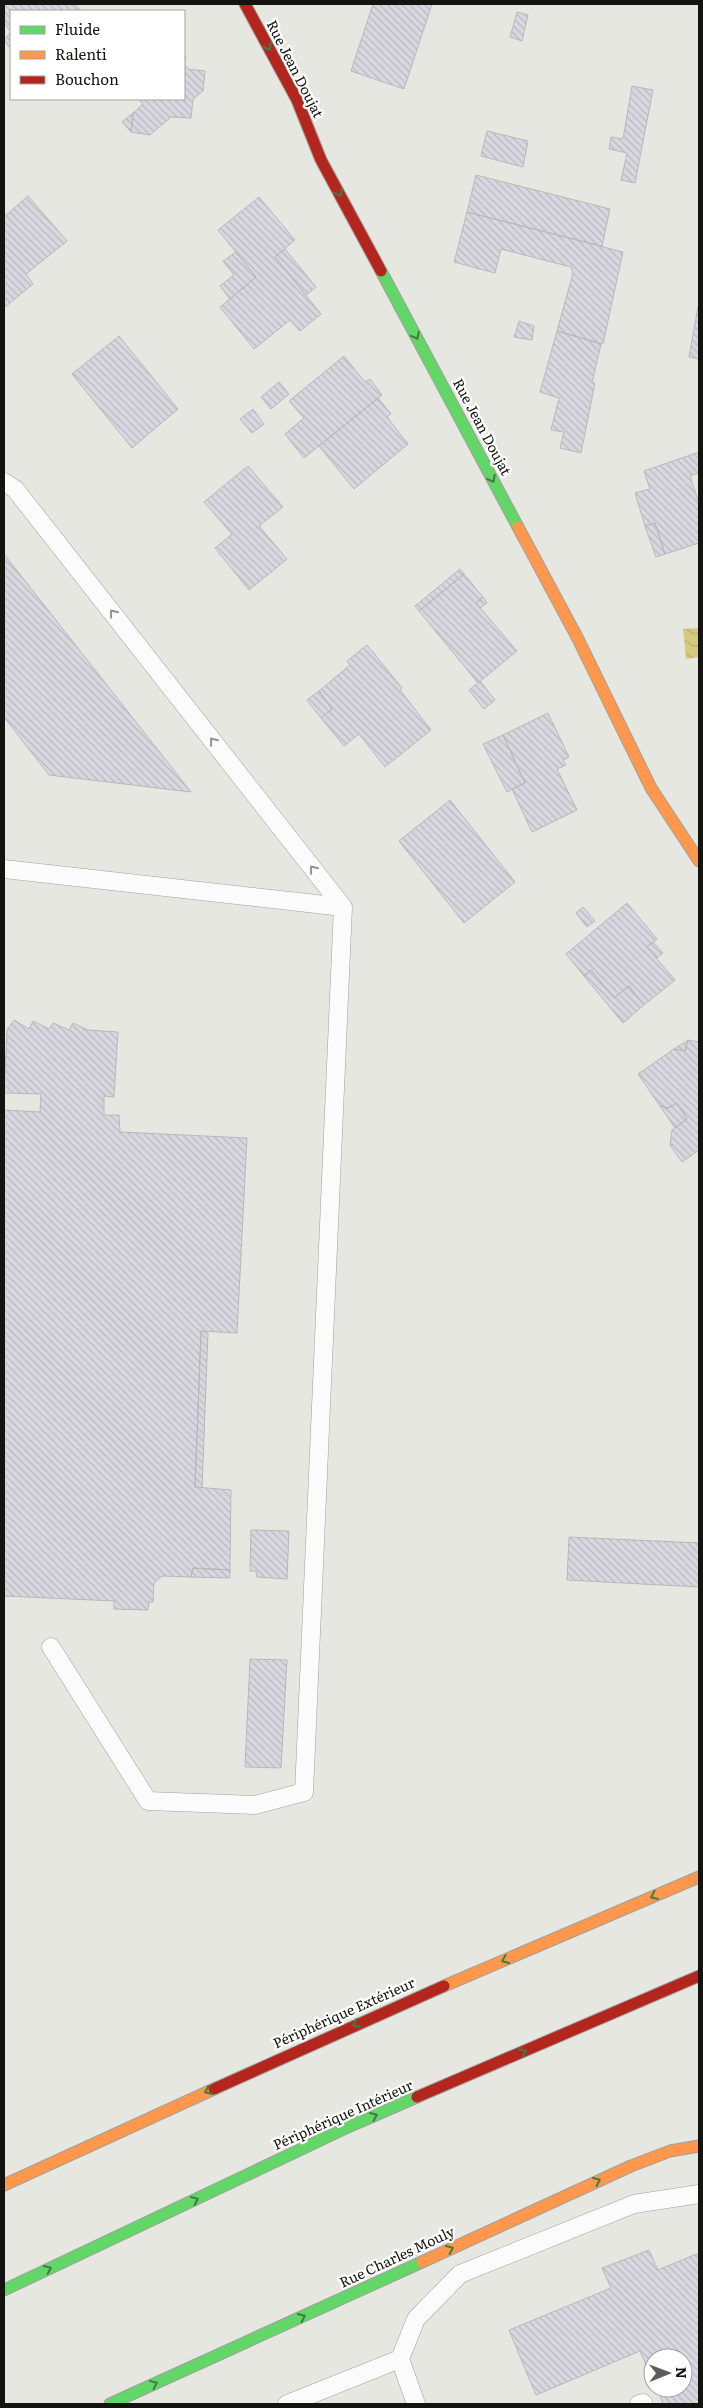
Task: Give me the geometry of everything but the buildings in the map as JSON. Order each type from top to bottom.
[{"type":"main road","name":"Rue Jean Doujat","points":[[245,4],[297,100],[321,160],[577,637],[651,788],[699,861]]},
{"type":"main road","name":"Périphérique Extérieur","points":[[4,2185],[331,2035],[699,1877]]},
{"type":"main road","name":"Périphérique Intérieur","points":[[4,2290],[348,2127],[699,1976]]},
{"type":"main road","name":"Rue Charles Mouly","points":[[110,2404],[631,2166],[670,2151],[699,2146]]},
{"type":"lane","points":[[4,482],[15,489],[343,907],[304,1792],[255,1805],[148,1802],[51,1647]]},
{"type":"lane","points":[[4,869],[343,907]]},
{"type":"lane","points":[[416,2404],[400,2359],[416,2320],[460,2274],[634,2204],[699,2194]]},
{"type":"lane","points":[[287,2404],[400,2359]]},
{"type":"water","points":[[699,628],[699,657],[686,659],[683,629]]},
{"type":"traffic: fast","points":[[381,271],[518,527]]},
{"type":"traffic: fast","points":[[4,2290],[348,2127],[417,2097]]},
{"type":"traffic: fast","points":[[110,2404],[422,2262]]},
{"type":"traffic: slow","points":[[518,527],[577,637],[651,788],[699,861]]},
{"type":"traffic: slow","points":[[444,1986],[699,1877]]},
{"type":"traffic: slow","points":[[4,2185],[214,2089]]},
{"type":"traffic: slow","points":[[422,2262],[631,2166],[670,2151],[699,2146]]},
{"type":"traffic: jam","points":[[245,4],[297,100],[321,160],[381,271]]},
{"type":"traffic: jam","points":[[417,2097],[699,1976]]},
{"type":"traffic: jam","points":[[214,2089],[444,1986]]}]
